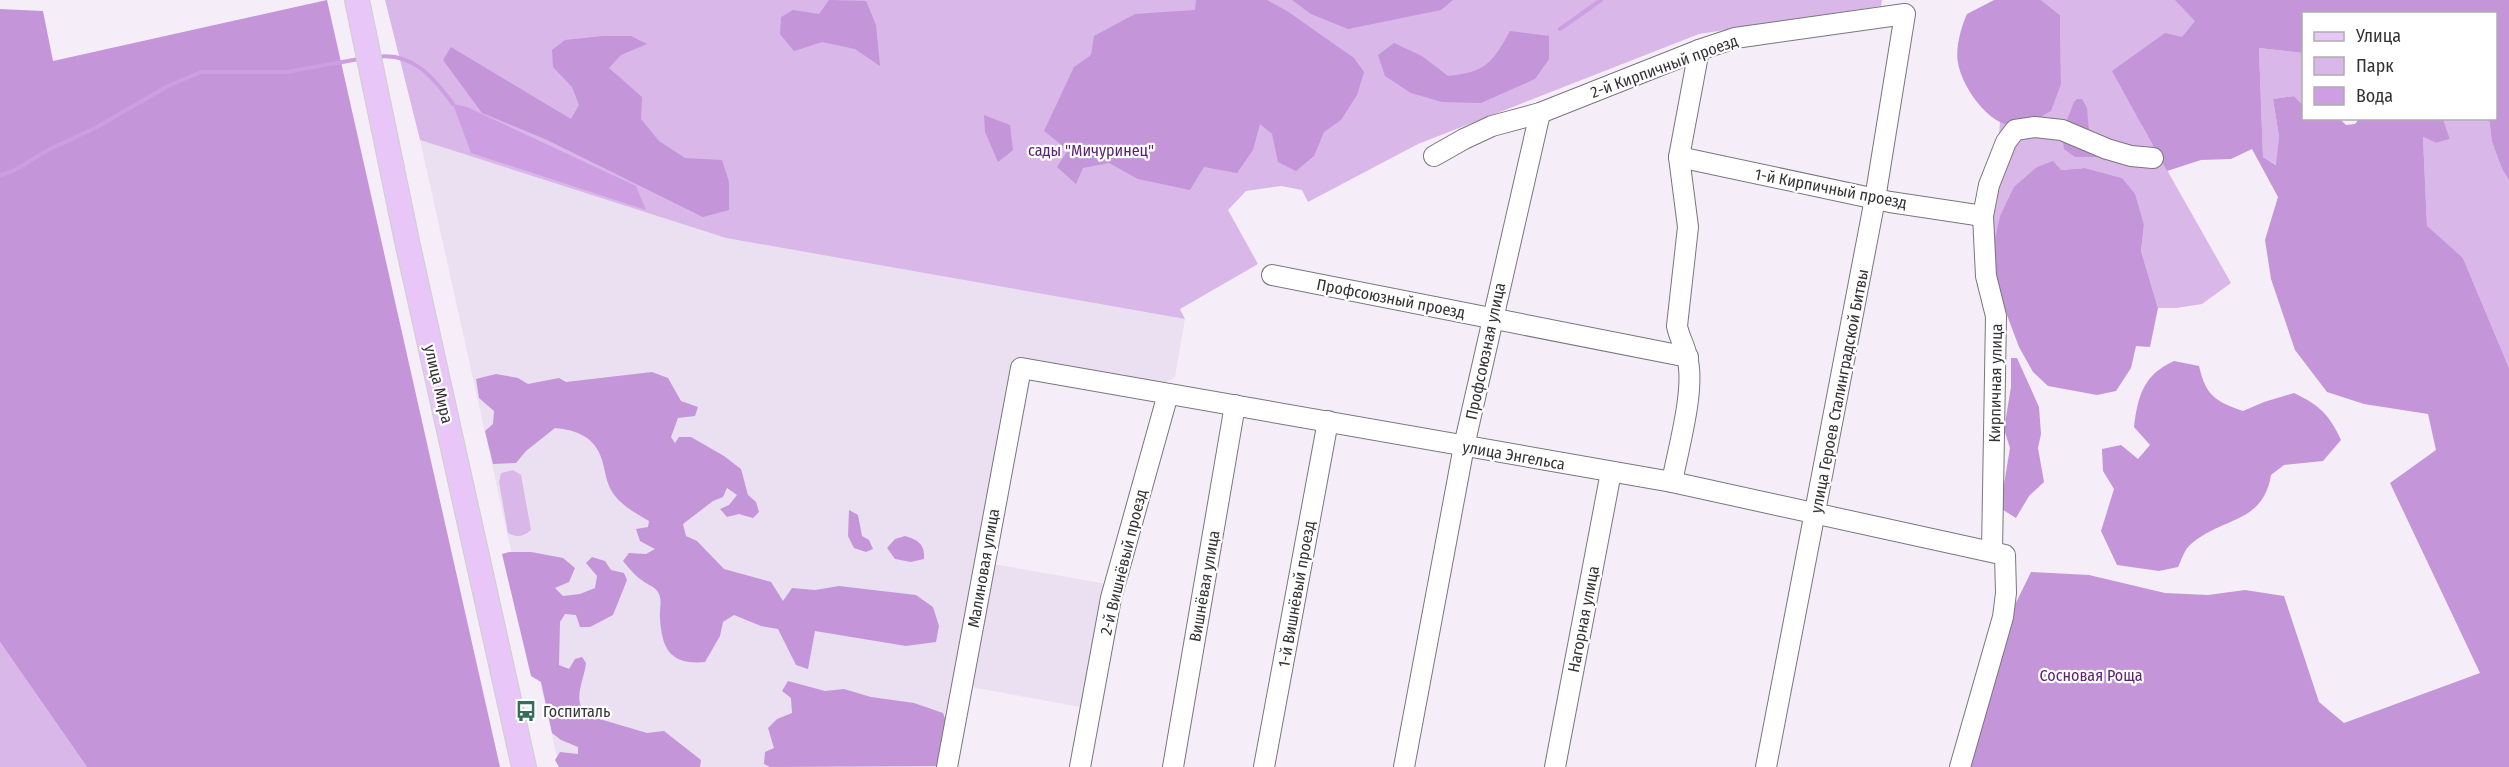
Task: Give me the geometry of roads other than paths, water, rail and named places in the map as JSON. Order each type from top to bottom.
[{"type":"main road","name":"улица Мира","points":[[357,0],[524,767]]},
{"type":"street","name":"2-й Кирпичный проезд","points":[[1434,156],[1492,126],[1540,113],[1735,38],[1905,14]]},
{"type":"street","name":"улица Героев Сталинградской Битвы","points":[[1766,767],[1875,199],[1905,14]]},
{"type":"street","points":[[1672,482],[1690,384],[1688,357],[1679,338],[1677,326],[1688,227],[1679,157],[1699,50]]},
{"type":"street","name":"Профсоюзная улица","points":[[1404,767],[1464,446],[1540,113]]},
{"type":"street","name":"Кирпичная улица","points":[[1960,767],[2003,618],[2006,593],[1998,553],[1996,316],[1986,276],[1983,216],[1989,185],[2006,142],[2015,130],[2035,127],[2062,130],[2107,149],[2131,156],[2153,158]]},
{"type":"street","name":"1-й Кирпичный проезд","points":[[1679,157],[1875,199],[1983,216]]},
{"type":"street","name":"Профсоюзный проезд","points":[[1272,275],[1688,357]]},
{"type":"street","name":"улица Энгельса","points":[[1021,368],[1672,482],[1998,553]]},
{"type":"street","name":"Малиновая улица","points":[[946,767],[1021,368]]},
{"type":"street","name":"2-й Вишнёвый проезд","points":[[1080,767],[1111,598],[1168,394]]},
{"type":"street","name":"Вишнёвая улица","points":[[1173,767],[1235,405]]},
{"type":"street","name":"1-й Вишнёвый проезд","points":[[1264,767],[1328,421]]},
{"type":"street","name":"Нагорная улица","points":[[1555,767],[1611,472]]},
{"type":"water","points":[[453,104],[467,107],[636,186],[646,210],[471,153]]},
{"type":"waterway","points":[[1560,29],[1601,0]]},
{"type":"waterway","points":[[376,57],[401,58],[421,68],[453,104]]},
{"type":"waterway","points":[[0,175],[13,171],[48,150],[95,128],[168,86],[201,72],[286,72],[359,59]]},
{"type":"place","name":"Госпиталь","points":[[526,711]]},
{"type":"park label","name":"сады \"Мичуринец\"","points":[[1091,150]]},
{"type":"park label","name":"Сосновая Роща","points":[[2091,675]]}]
